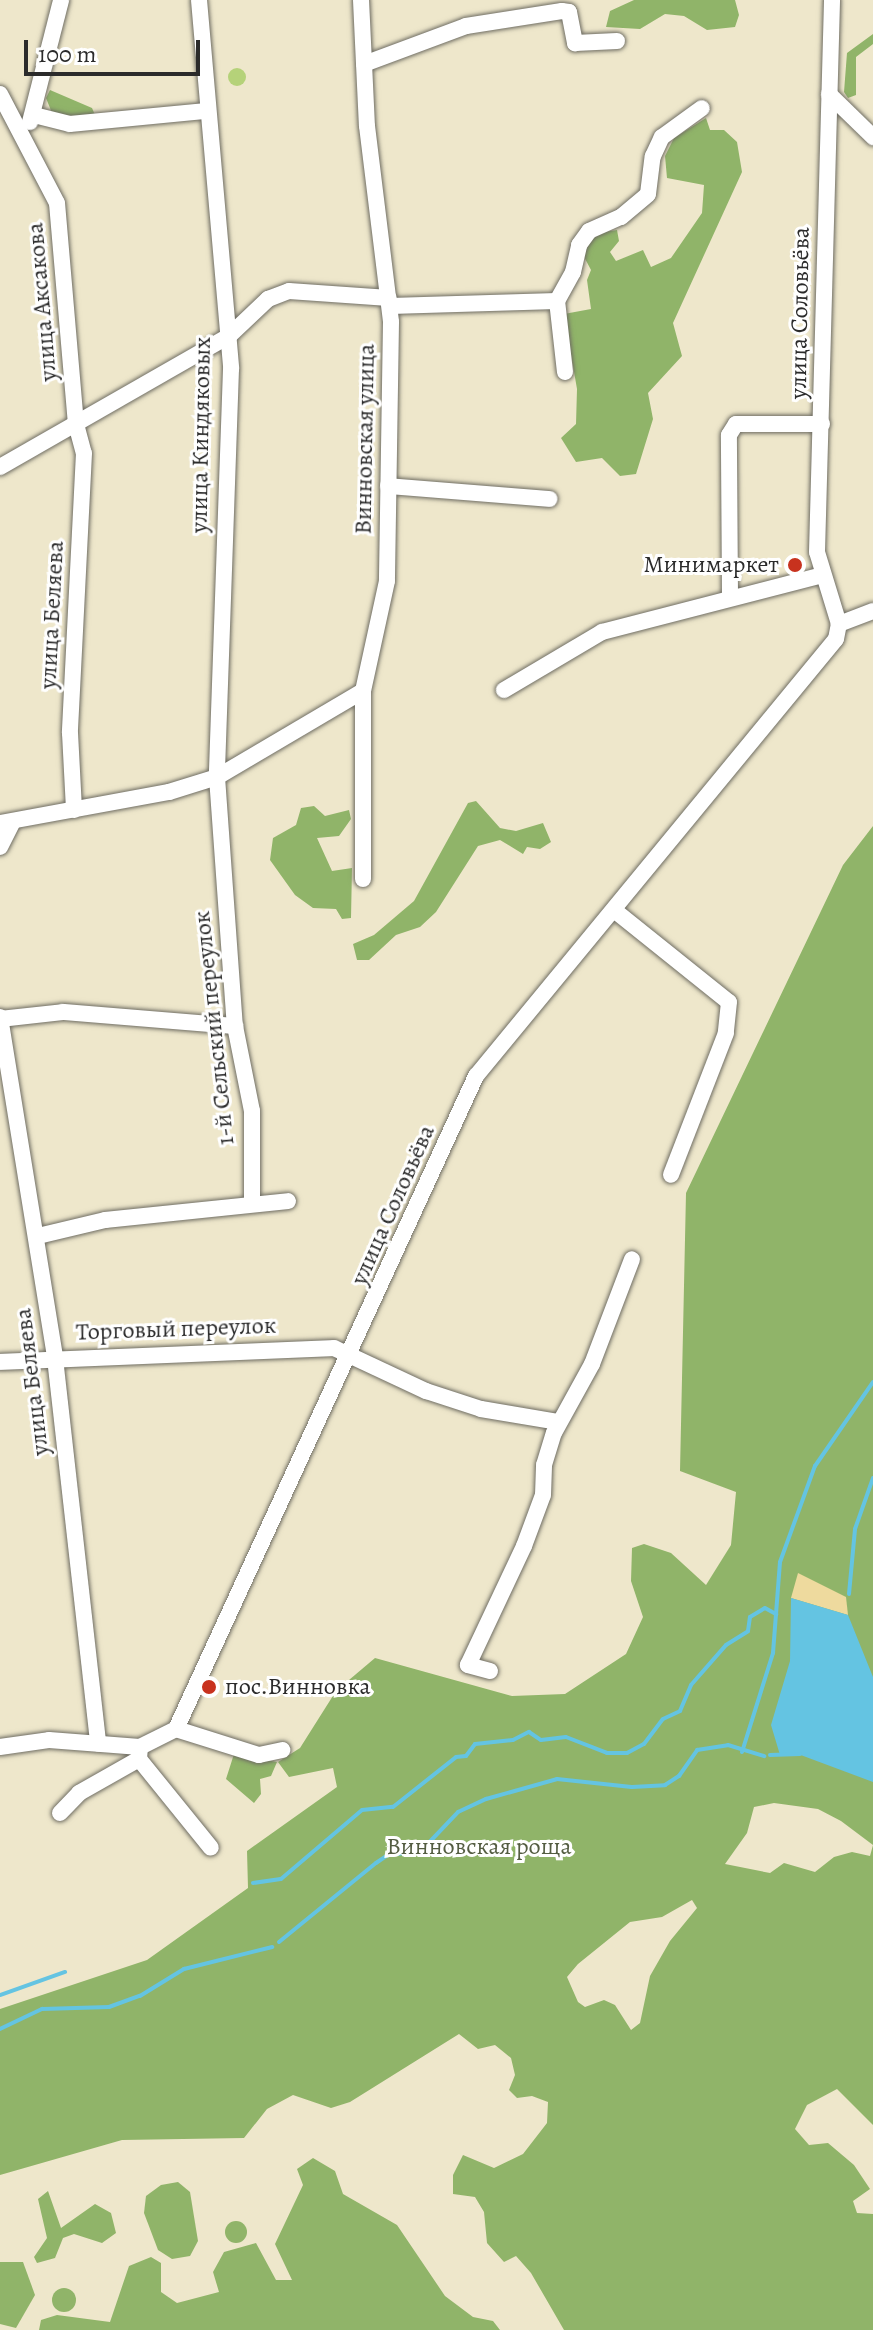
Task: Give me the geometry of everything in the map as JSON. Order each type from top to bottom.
[{"type":"street","points":[[24,134],[34,115],[61,0]]},
{"type":"street","name":"улица Киндяковых","points":[[199,0],[206,111],[229,336],[217,777]]},
{"type":"street","name":"Винновская улица","points":[[361,0],[376,214],[389,302],[387,581],[363,691],[363,879]]},
{"type":"street","name":"улица Соловьёва","points":[[176,1729],[352,1356],[476,1076],[817,667],[836,639],[839,624],[817,552],[832,0]]},
{"type":"street","points":[[364,64],[466,26],[562,11],[569,12],[575,43],[617,41]]},
{"type":"street","name":"улица Аксакова","points":[[0,94],[24,134],[57,203],[76,424]]},
{"type":"street","points":[[829,94],[873,137]]},
{"type":"street","points":[[565,372],[557,301],[589,231],[621,217],[648,194],[653,156],[662,137],[702,108]]},
{"type":"street","points":[[34,115],[70,124],[206,111]]},
{"type":"street","points":[[0,467],[229,336],[268,299],[289,291],[389,302],[557,301]]},
{"type":"street","name":"улица Беляева","points":[[74,810],[69,763],[84,453],[76,424]]},
{"type":"street","points":[[730,595],[729,435],[736,424],[822,424]]},
{"type":"street","points":[[388,486],[549,499]]},
{"type":"street","points":[[504,690],[602,632],[730,595],[822,575]]},
{"type":"street","points":[[839,624],[873,611]]},
{"type":"street","points":[[0,847],[6,823],[169,792],[217,777],[363,691]]},
{"type":"street","name":"1-й Сельский переулок","points":[[217,777],[235,1026],[252,1111],[252,1201]]},
{"type":"street","points":[[614,910],[729,1002],[726,1033],[671,1175]]},
{"type":"street","points":[[0,1018],[63,1012],[235,1026]]},
{"type":"street","name":"улица Беляева","points":[[0,1018],[38,1236],[55,1358],[98,1744]]},
{"type":"street","points":[[38,1236],[105,1220],[252,1201],[288,1201]]},
{"type":"street","points":[[490,1671],[468,1665],[524,1546],[543,1495],[544,1465],[559,1422],[592,1364],[632,1259]]},
{"type":"street","name":"Торговый переулок","points":[[0,1362],[334,1348],[426,1391],[481,1409],[559,1422]]},
{"type":"street","points":[[60,1813],[79,1793],[176,1729],[246,1752],[282,1750]]},
{"type":"street","points":[[0,1747],[49,1740],[98,1744],[140,1753],[211,1848]]},
{"type":"green space","points":[[634,0],[735,0],[739,15],[735,27],[707,30],[684,16],[665,14],[640,29],[606,27],[610,11]]},
{"type":"green space","points":[[873,34],[873,44],[856,57],[856,95],[848,98],[844,92],[847,53]]},
{"type":"green space","points":[[233,68],[241,68],[246,77],[244,84],[233,86],[228,81],[228,73]]},
{"type":"green space","points":[[50,90],[92,108],[95,115],[91,119],[52,113],[46,98]]},
{"type":"green space","points":[[706,118],[710,130],[724,130],[737,142],[742,172],[673,323],[682,356],[648,393],[653,419],[636,474],[620,476],[602,458],[576,462],[561,438],[576,424],[577,389],[564,314],[591,309],[587,280],[591,270],[581,251],[591,234],[617,230],[619,241],[610,252],[616,261],[643,250],[651,267],[671,258],[702,213],[704,185],[667,178],[665,156],[674,138]]},
{"type":"green space","points":[[476,801],[500,828],[516,831],[543,823],[551,842],[540,849],[527,847],[523,854],[500,840],[478,846],[436,912],[420,927],[396,935],[369,960],[357,960],[353,944],[374,935],[414,901],[468,803]]},
{"type":"green space","points":[[314,806],[325,816],[349,810],[351,819],[339,836],[317,838],[332,871],[352,868],[351,918],[342,919],[336,909],[313,908],[295,895],[270,860],[273,838],[296,825],[301,808]]},
{"type":"green space","name":"Винновская роща","points":[[873,826],[873,1845],[873,2125],[837,2089],[807,2105],[795,2129],[809,2145],[828,2143],[854,2165],[870,2189],[853,2201],[857,2213],[873,2214],[873,2330],[564,2330],[531,2273],[516,2256],[504,2262],[487,2243],[484,2212],[475,2197],[453,2194],[453,2175],[463,2155],[494,2168],[523,2154],[547,2123],[548,2102],[532,2096],[517,2098],[509,2090],[515,2075],[511,2058],[495,2045],[478,2049],[459,2034],[350,2102],[331,2108],[293,2095],[267,2109],[244,2138],[122,2140],[0,2175],[0,2009],[147,1960],[248,1888],[247,1851],[337,1787],[333,1768],[289,1777],[278,1762],[300,1748],[336,1691],[375,1658],[512,1696],[565,1694],[626,1654],[643,1617],[631,1581],[632,1548],[644,1544],[671,1553],[706,1585],[731,1545],[736,1492],[680,1471],[686,1193],[843,865]],"holes":[[[774,1803],[818,1809],[841,1821],[873,1845],[870,1856],[852,1852],[834,1857],[815,1872],[784,1863],[770,1873],[725,1864],[747,1833],[754,1807]],[[692,1900],[697,1908],[670,1941],[650,1976],[640,2023],[631,2030],[615,2005],[604,2000],[585,2007],[578,2002],[567,1977],[578,1964],[630,1922],[662,1917]]]},
{"type":"green space","points":[[234,1754],[277,1762],[271,1776],[260,1779],[261,1794],[254,1803],[226,1779]]},
{"type":"green space","points":[[313,2158],[335,2171],[343,2194],[397,2225],[445,2296],[473,2317],[493,2321],[500,2330],[39,2330],[41,2320],[57,2315],[110,2322],[129,2266],[151,2257],[161,2263],[161,2292],[177,2303],[219,2292],[213,2272],[224,2252],[256,2243],[276,2280],[292,2280],[275,2244],[303,2185],[297,2169]]},
{"type":"green space","points":[[178,2182],[190,2192],[198,2241],[190,2256],[172,2259],[158,2250],[144,2213],[146,2196],[161,2185]]},
{"type":"green space","points":[[48,2191],[61,2228],[95,2204],[111,2213],[116,2233],[102,2243],[74,2234],[63,2238],[55,2258],[37,2263],[34,2257],[47,2238],[38,2199]]},
{"type":"green space","points":[[236,2221],[244,2224],[247,2232],[244,2240],[236,2243],[228,2240],[225,2232],[228,2224]]},
{"type":"green space","points":[[0,2262],[23,2262],[35,2295],[16,2328],[0,2324]]},
{"type":"green space","points":[[64,2288],[75,2295],[76,2300],[69,2311],[64,2312],[53,2305],[52,2300],[59,2289]]},
{"type":"sand","points":[[798,1573],[846,1597],[848,1615],[791,1598]]},
{"type":"water","points":[[791,1598],[848,1615],[873,1677],[873,1782],[798,1754],[780,1755],[771,1725],[790,1661]]},
{"type":"waterway","points":[[742,1752],[773,1653],[780,1562],[815,1466],[873,1382]]},
{"type":"waterway","points":[[849,1594],[855,1529],[873,1478]]},
{"type":"waterway","points":[[253,1883],[281,1879],[362,1810],[393,1807],[456,1757],[466,1756],[475,1744],[513,1740],[529,1732],[541,1740],[566,1737],[607,1753],[627,1753],[644,1744],[663,1719],[680,1711],[691,1685],[726,1645],[748,1631],[750,1617],[765,1608],[776,1614]]},
{"type":"waterway","points":[[279,1942],[376,1863],[388,1855],[421,1851],[458,1812],[486,1799],[557,1779],[632,1787],[665,1785],[679,1776],[697,1750],[728,1745],[764,1756]]},
{"type":"waterway","points":[[770,1755],[800,1754]]},
{"type":"waterway","points":[[0,2029],[42,2009],[109,2007],[140,1996],[184,1969],[272,1947]]},
{"type":"waterway","points":[[0,1995],[65,1972]]},
{"type":"place","name":"Минимаркет","points":[[795,565]]},
{"type":"place","name":"пос.Винновка","points":[[209,1687]]}]
